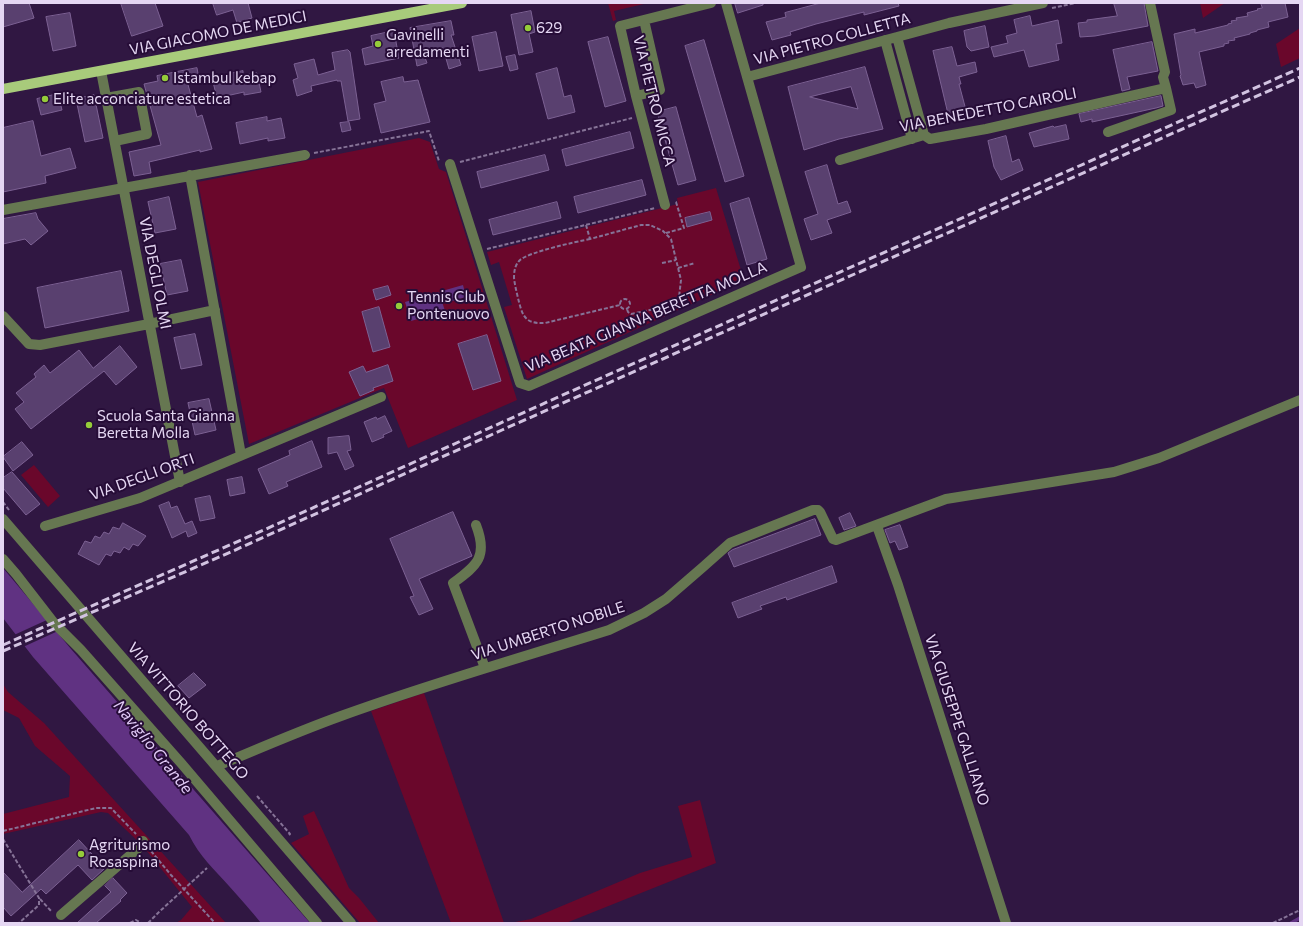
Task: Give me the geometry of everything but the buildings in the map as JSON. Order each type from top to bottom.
[{"type":"main road","name":"VIA GIACOMO DE MEDICI","points":[[3,89],[462,3]]},
{"type":"street","name":"VIA PIETRO MICCA","points":[[665,205],[641,116],[620,26],[711,3]]},
{"type":"street","points":[[726,3],[746,77]]},
{"type":"street","points":[[1108,132],[1171,110],[1163,77],[1165,72],[1150,3]]},
{"type":"street","name":"VIA PIETRO COLLETTA","points":[[746,77],[949,23],[1045,6]]},
{"type":"street","points":[[636,96],[660,90],[644,20]]},
{"type":"street","points":[[897,36],[924,135]]},
{"type":"street","points":[[885,40],[912,138]]},
{"type":"street","name":"VIA DEGLI OLMI","points":[[101,71],[180,482]]},
{"type":"street","name":"VIA BEATA GIANNA BERETTA MOLLA","points":[[450,164],[520,384],[529,386],[801,267],[746,77]]},
{"type":"street","name":"VIA BENEDETTO CAIROLI","points":[[840,160],[924,135],[930,139],[972,131],[1166,88]]},
{"type":"street","points":[[106,98],[138,92],[147,134],[115,142]]},
{"type":"street","points":[[3,210],[305,155]]},
{"type":"street","points":[[190,175],[241,455]]},
{"type":"street","points":[[3,316],[29,344],[40,345],[215,310]]},
{"type":"street","name":"VIA DEGLI ORTI","points":[[45,526],[140,498],[381,397]]},
{"type":"street","points":[[877,526],[946,499],[1114,472],[1159,458],[1300,400]]},
{"type":"street","name":"VIA UMBERTO NOBILE","points":[[217,766],[268,744],[339,717],[485,668],[609,630],[627,623],[666,599],[704,568],[730,543],[813,510],[818,510],[820,512],[833,539],[836,540],[877,526]]},
{"type":"street","name":"VIA VITTORIO BOTTEGO","points":[[3,519],[351,923]]},
{"type":"street","points":[[476,525],[481,539],[481,555],[468,572],[453,583],[485,668]]},
{"type":"street","name":"VIA GIUSEPPE GALLIANO","points":[[877,526],[898,585],[1006,923]]},
{"type":"street","points":[[3,558],[54,623],[81,650],[186,769],[317,923]]},
{"type":"street","points":[[61,915],[142,845],[143,841]]},
{"type":"path","points":[[1045,6],[1076,3]]},
{"type":"path","points":[[305,155],[429,131],[440,164],[450,164],[641,116]]},
{"type":"path","points":[[478,252],[676,202],[684,228],[666,233]]},
{"type":"path","points":[[586,225],[590,238]]},
{"type":"path","points":[[620,305],[631,314],[635,314],[672,304],[679,297],[681,280],[671,238],[666,233],[650,225],[641,225],[527,255],[518,262],[515,269],[514,278],[524,316],[528,320],[539,323],[565,320],[620,305],[622,300],[627,300],[630,305],[626,309]]},
{"type":"path","points":[[662,263],[676,260]]},
{"type":"path","points":[[678,268],[695,263]]},
{"type":"path","points":[[3,831],[96,808],[111,808]]},
{"type":"path","points":[[3,839],[39,898],[52,913],[61,915]]},
{"type":"path","points":[[148,923],[207,868]]},
{"type":"path","points":[[171,875],[216,923]]},
{"type":"path","points":[[19,923],[39,905],[39,898]]},
{"type":"path","points":[[1273,923],[1300,910]]},
{"type":"path","points":[[130,923],[136,920],[141,923]]},
{"type":"shaded area","points":[[608,3],[648,3],[614,11],[616,20],[613,21]]},
{"type":"shaded area","points":[[1200,3],[1225,3],[1203,18]]},
{"type":"shaded area","points":[[1300,28],[1300,58],[1281,67],[1276,44]]},
{"type":"shaded area","name":"Tennis Club Pontenuovo","points":[[419,138],[430,142],[439,169],[446,172],[517,400],[408,448],[384,388],[249,444],[198,182]]},
{"type":"shaded area","points":[[716,188],[744,280],[527,379],[504,307],[512,305],[499,262],[491,265],[487,252],[678,204],[677,198]]},
{"type":"shaded area","points":[[34,465],[60,496],[48,507],[21,475]]},
{"type":"shaded area","points":[[3,684],[8,692],[44,723],[226,923],[176,923],[181,920],[192,907],[142,845],[108,813],[101,812],[3,834],[3,814],[69,797],[70,776],[35,746],[19,718],[3,710]]},
{"type":"shaded area","points":[[424,693],[504,923],[451,923],[371,711]]},
{"type":"shaded area","points":[[700,800],[716,863],[566,923],[510,923],[531,919],[640,873],[692,857],[678,806]]},
{"type":"shaded area","points":[[314,811],[349,888],[379,923],[360,923],[291,843],[309,834],[303,816]]},
{"type":"water","points":[[463,285],[466,297],[446,303],[442,291]]},
{"type":"water","points":[[439,292],[445,311],[411,321],[405,302]]},
{"type":"water","name":"Naviglio Grande","points":[[3,568],[71,649],[310,923],[261,923],[207,862],[189,835],[33,657],[3,618]]},
{"type":"pier","points":[[49,619],[58,631],[23,647],[14,635]]},
{"type":"waterway","points":[[1291,923],[1300,918]]},
{"type":"railway","points":[[3,645],[1300,68]]},
{"type":"railway","points":[[3,651],[233,551],[502,430],[1300,77]]},
{"type":"place","name":"629","points":[[528,28]]},
{"type":"place","name":"Gavinelli arredamenti","points":[[378,44]]},
{"type":"place","name":"Istambul kebap","points":[[165,78]]},
{"type":"place","name":"Elite acconciature estetica","points":[[45,99]]},
{"type":"place","name":"Tennis Club Pontenuovo","points":[[399,306]]},
{"type":"place","name":"Scuola Santa Gianna Beretta Molla","points":[[89,425]]},
{"type":"place","name":"Agriturismo Rosaspina","points":[[81,854]]}]
